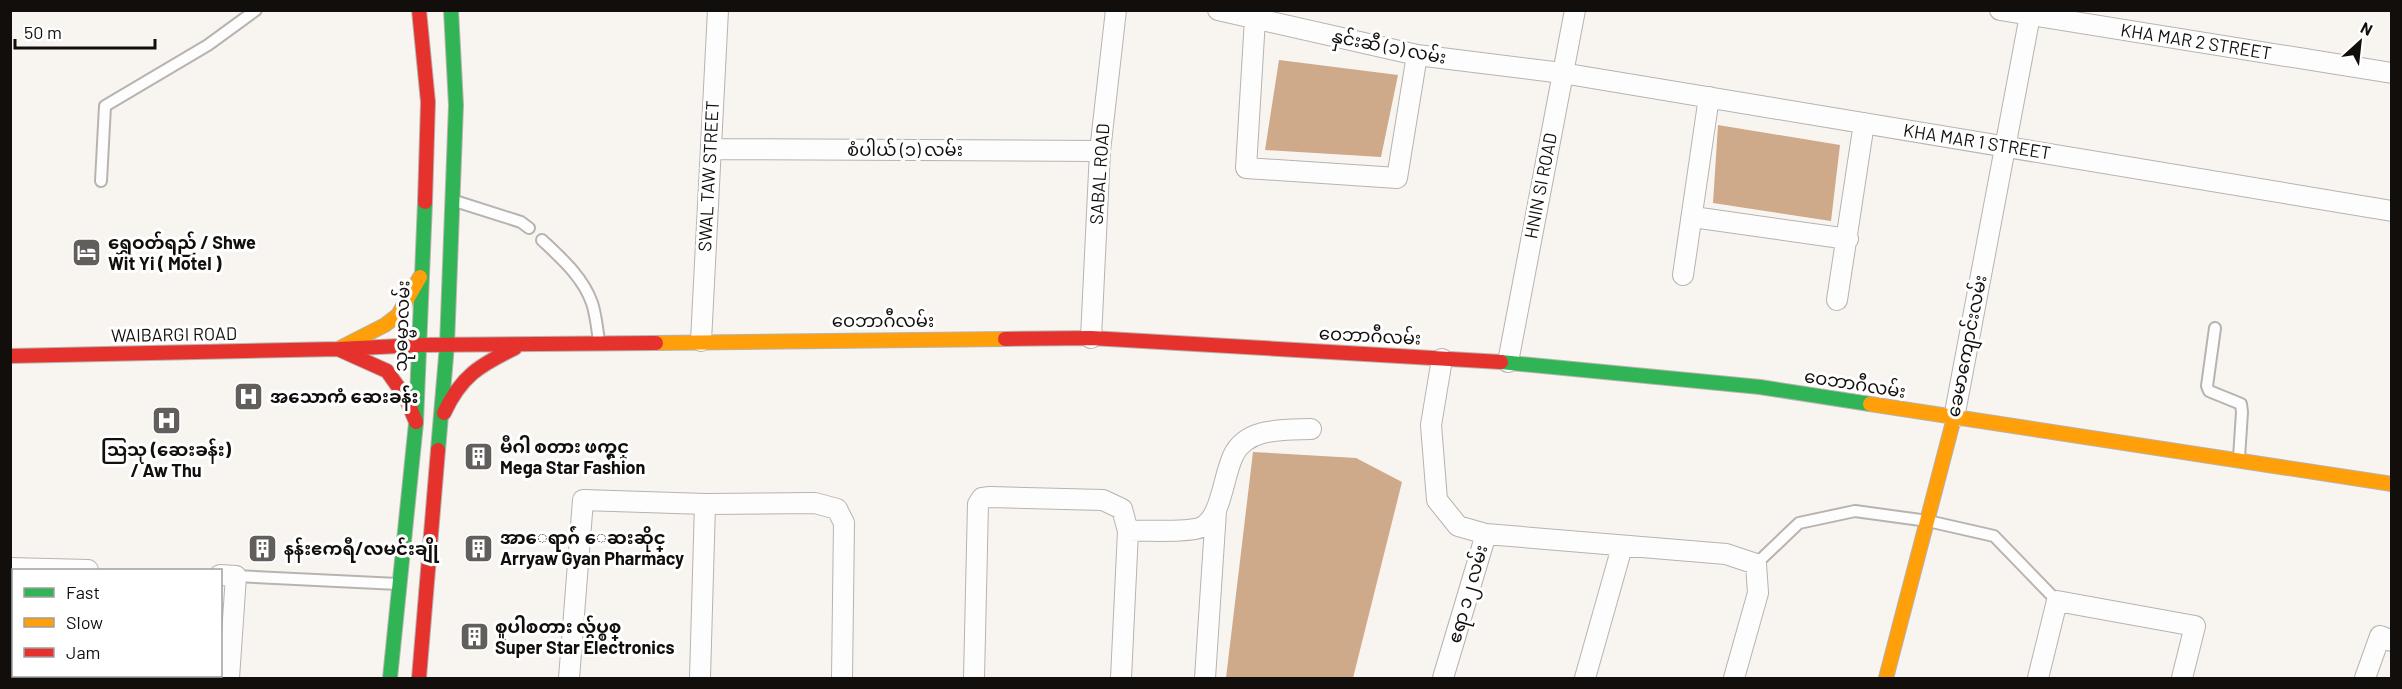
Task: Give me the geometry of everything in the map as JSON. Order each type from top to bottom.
[{"type":"main road","name":"သုဓမ္မာလမ်း","points":[[390,678],[416,423],[420,345],[428,102],[419,10]]},
{"type":"main road","points":[[419,678],[447,345],[456,105],[451,10]]},
{"type":"main road","points":[[450,267],[463,299]]},
{"type":"main road","points":[[338,349],[385,325],[398,315],[422,274]]},
{"type":"main road","points":[[490,332],[500,338],[524,344]]},
{"type":"main road","name":"ဝေဘာဂီလမ်း","points":[[338,349],[420,345],[600,342],[1091,338],[1508,362],[1760,387],[2391,484]]},
{"type":"main road","points":[[441,420],[453,392],[476,367],[524,344]]},
{"type":"main road","points":[[338,349],[387,371],[406,398],[416,423]]},
{"type":"main road","name":"WAIBARGI ROAD","points":[[10,356],[338,349]]},
{"type":"main road","name":"ခေမာကျောင်းလမ်း","points":[[1886,678],[1954,418]]},
{"type":"street","name":"SWAL TAW STREET","points":[[701,341],[717,10]]},
{"type":"street","name":"SABAL ROAD","points":[[1091,338],[1100,151],[1116,10]]},
{"type":"street","name":"နှင်းဆီ (၁) လမ်း","points":[[1218,10],[1417,55],[1562,73]]},
{"type":"street","name":"HNIN SI ROAD","points":[[1508,362],[1575,10]]},
{"type":"street","name":"KHA MAR 2 STREET","points":[[2000,10],[2030,13],[2391,73]]},
{"type":"street","name":"ခေမာကျောင်းလမ်း","points":[[1954,418],[2030,13]]},
{"type":"street","points":[[1255,19],[1246,168],[1397,178],[1417,55]]},
{"type":"street","name":"KHA MAR 1 STREET","points":[[1562,73],[2391,211]]},
{"type":"street","points":[[1683,275],[1709,97]]},
{"type":"street","points":[[1837,300],[1864,123]]},
{"type":"street","name":"စံပါယ် (၁) လမ်း","points":[[711,149],[1100,151]]},
{"type":"street","points":[[1692,217],[1848,238]]},
{"type":"street","name":"ဧရာ ၁၂ လမ်း","points":[[1442,359],[1431,425],[1437,501],[1458,526],[1486,534],[1443,678]]},
{"type":"street","points":[[1205,678],[1216,511],[1232,459],[1243,442],[1252,437],[1275,430],[1311,429]]},
{"type":"street","points":[[974,678],[979,501],[986,497],[1103,500],[1122,509],[1128,531],[1121,678]]},
{"type":"street","points":[[568,678],[583,500],[705,504],[815,503],[837,509],[844,523],[842,678]]},
{"type":"street","points":[[700,678],[705,504]]},
{"type":"street","points":[[1128,531],[1190,530],[1208,522],[1216,511]]},
{"type":"street","points":[[1486,534],[1726,554],[1756,564],[1758,593],[1734,678]]},
{"type":"street","points":[[1585,678],[1622,547]]},
{"type":"street","points":[[10,568],[49,569]]},
{"type":"street","points":[[228,575],[229,678]]},
{"type":"street","points":[[2037,678],[2057,601],[2195,626],[2182,678]]},
{"type":"street","points":[[2365,678],[2380,636],[2391,640]]},
{"type":"lane","points":[[101,181],[105,106],[208,45],[256,10]]},
{"type":"lane","points":[[452,200],[521,222],[529,228]]},
{"type":"lane","points":[[542,240],[573,270],[584,287],[592,302],[600,342]]},
{"type":"lane","points":[[2215,328],[2207,386],[2209,391],[2241,404],[2239,461]]},
{"type":"lane","points":[[1756,564],[1799,523],[1855,511],[1928,521],[1994,536],[2057,601]]},
{"type":"lane","points":[[228,575],[398,584]]},
{"type":"shaded area","points":[[1279,60],[1398,75],[1381,157],[1265,150]]},
{"type":"shaded area","points":[[1718,125],[1840,145],[1831,221],[1713,203]]},
{"type":"shaded area","points":[[1253,452],[1356,458],[1402,482],[1353,678],[1226,678]]},
{"type":"traffic: fast","points":[[438,450],[447,345],[456,105],[451,10]]},
{"type":"traffic: fast","points":[[390,678],[416,423],[425,202]]},
{"type":"traffic: fast","points":[[1501,362],[1760,387],[1870,404]]},
{"type":"traffic: slow","points":[[338,349],[385,325],[398,315],[420,277]]},
{"type":"traffic: slow","points":[[656,343],[1005,339]]},
{"type":"traffic: slow","points":[[1870,404],[2392,484]]},
{"type":"traffic: slow","points":[[1886,678],[1954,418]]},
{"type":"traffic: jam","points":[[419,10],[428,102],[425,202]]},
{"type":"traffic: jam","points":[[1005,339],[1091,338],[1501,362]]},
{"type":"traffic: jam","points":[[420,345],[656,343]]},
{"type":"traffic: jam","points":[[10,356],[420,345]]},
{"type":"traffic: jam","points":[[444,413],[457,390],[473,373],[515,348]]},
{"type":"traffic: jam","points":[[338,349],[387,371],[406,398],[416,422]]},
{"type":"traffic: jam","points":[[419,678],[438,450]]},
{"type":"place","name":"ရွှေဝတ်ရည် / Shwe Wit Yi ( Motel )","points":[[87,253]]},
{"type":"place","name":"အသောကံ ဆေးခန်း","points":[[249,397]]},
{"type":"place","name":"သြသု (ဆေးခန်း) / Aw Thu","points":[[166,421]]},
{"type":"place","name":"မီဂါ စတား ဖက္ရွင္ Mega Star Fashion","points":[[479,457]]},
{"type":"place","name":"အာေရာဂ်ံ ေဆးဆိုင္ Arryaw Gyan Pharmacy","points":[[479,548]]},
{"type":"place","name":"နန်းဧကရီ/လမင်းချို","points":[[263,549]]},
{"type":"place","name":"စူပါစတား လ်ွပ္စစ္ Super Star Electronics","points":[[474,637]]}]
